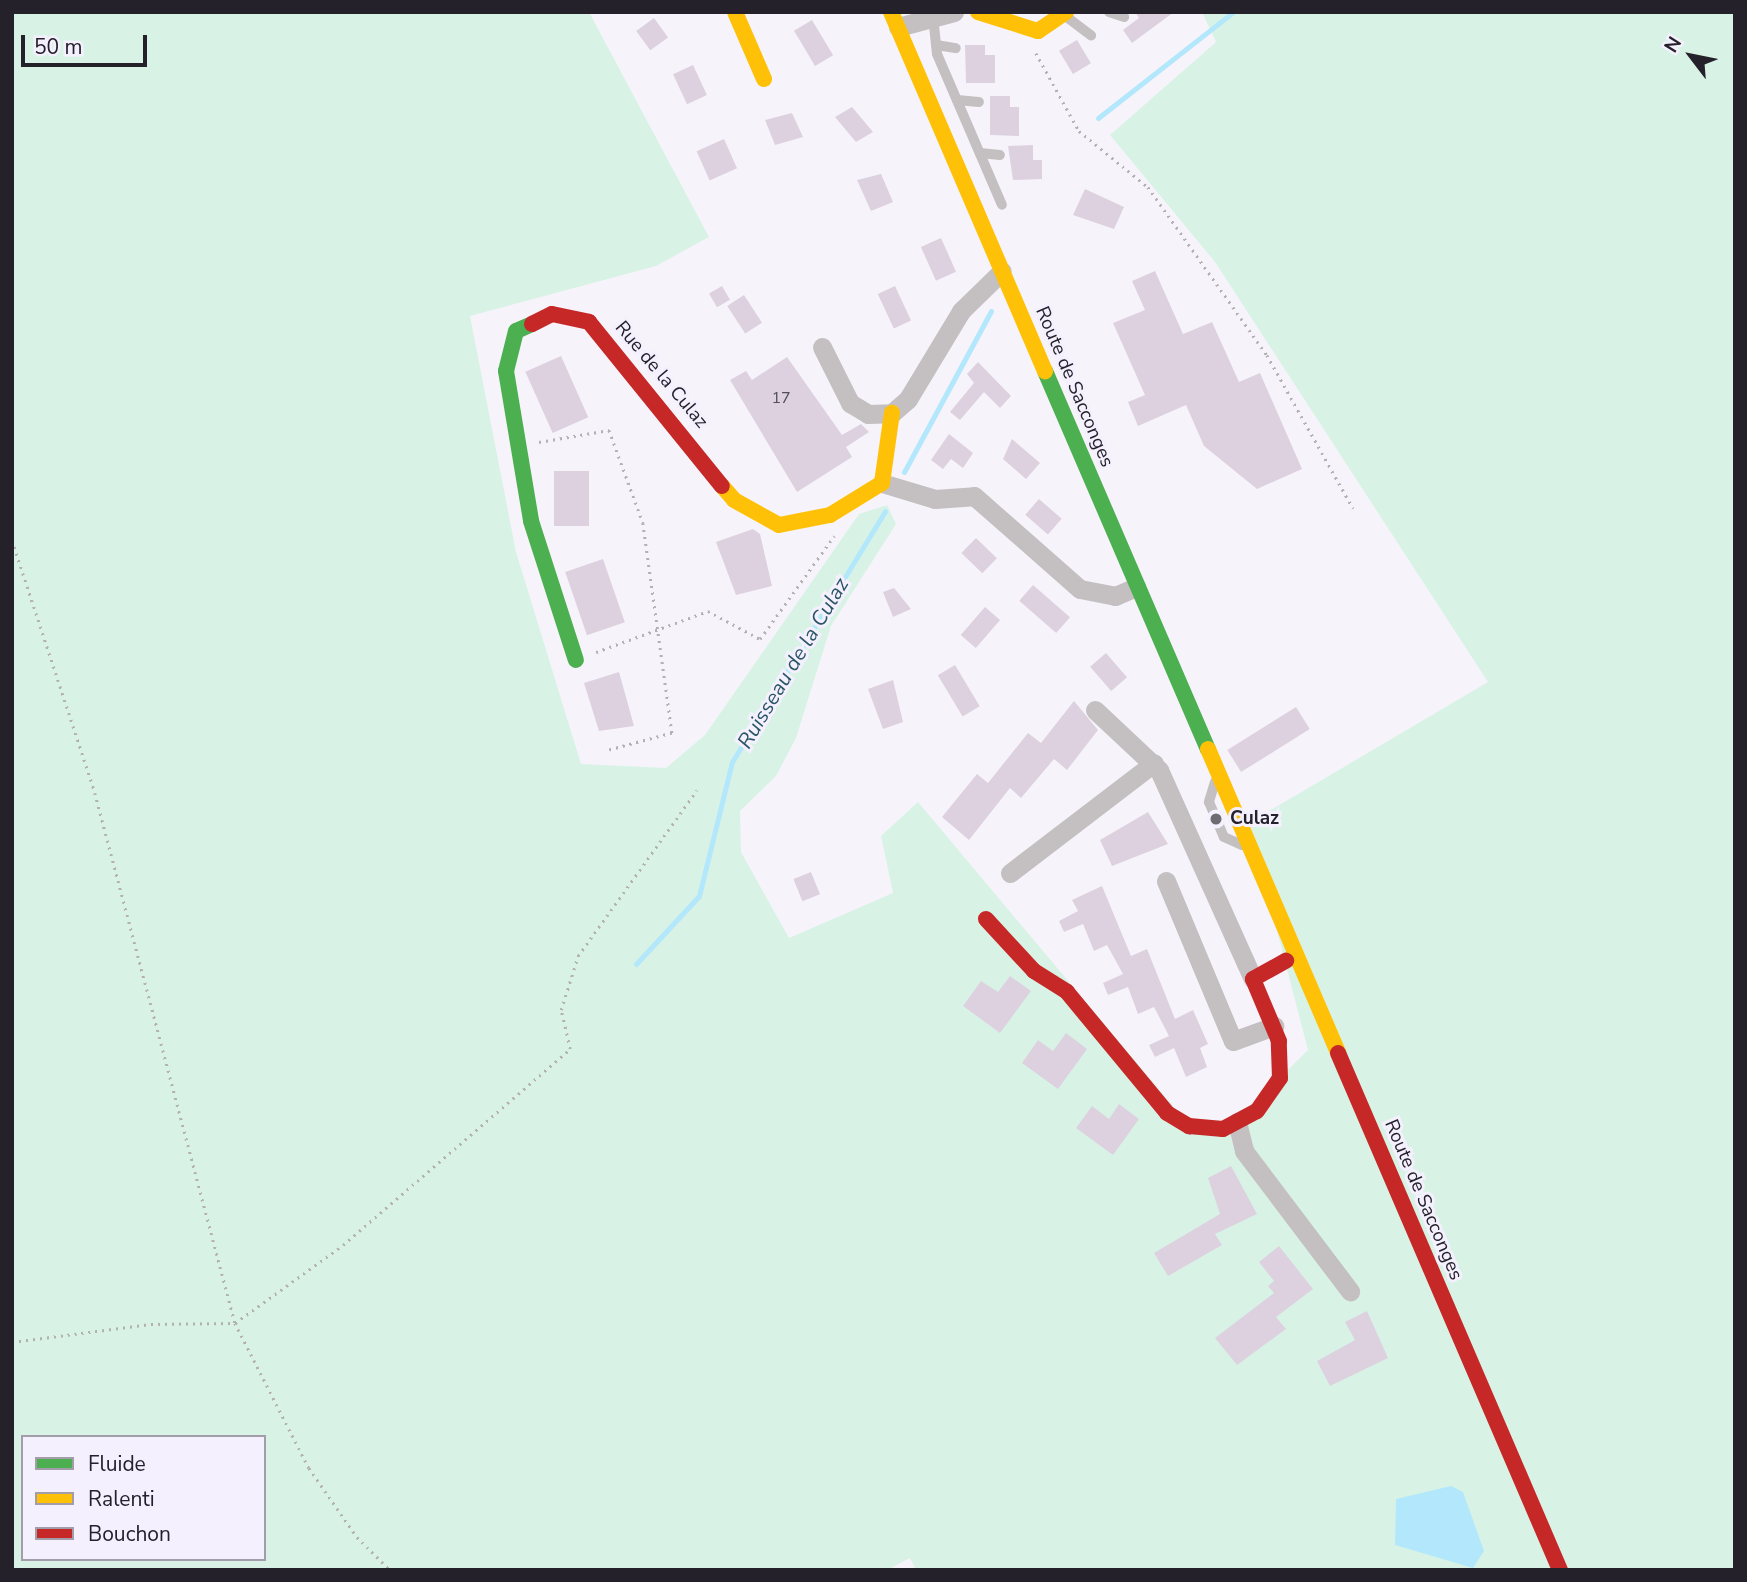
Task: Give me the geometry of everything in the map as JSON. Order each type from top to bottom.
[{"type":"street","points":[[735,12],[764,79]]},
{"type":"street","points":[[894,20],[954,12]]},
{"type":"street","points":[[978,12],[1023,29],[1048,29],[1065,13]]},
{"type":"street","name":"Route de Sacconges","points":[[894,20],[1246,847],[1560,1570]]},
{"type":"street","points":[[822,347],[850,403],[868,414],[891,413],[908,399],[961,311],[1002,271]]},
{"type":"street","name":"Rue de la Culaz","points":[[576,660],[531,521],[506,371],[516,331],[552,314],[589,322],[734,500],[779,525],[830,515],[882,483]]},
{"type":"street","points":[[891,413],[882,483],[935,499],[974,496],[1080,589],[1115,596],[1136,587]]},
{"type":"street","points":[[986,919],[1034,971],[1067,992],[1167,1113],[1189,1126],[1223,1129],[1237,1122],[1257,1111],[1280,1078],[1274,1026],[1154,764],[1096,710]]},
{"type":"street","points":[[1010,873],[1154,764]]},
{"type":"street","points":[[1166,881],[1233,1041],[1274,1026]]},
{"type":"street","points":[[1253,979],[1286,961]]},
{"type":"street","points":[[1237,1122],[1244,1151],[1350,1291]]},
{"type":"lane","points":[[1109,12],[1124,17]]},
{"type":"lane","points":[[1065,13],[1091,35]]},
{"type":"lane","points":[[933,15],[936,45],[1002,205]]},
{"type":"lane","points":[[936,45],[956,48]]},
{"type":"lane","points":[[957,100],[979,102]]},
{"type":"lane","points":[[980,153],[1000,155]]},
{"type":"path","points":[[1023,29],[1079,131],[1148,187],[1267,355],[1353,508]]},
{"type":"path","points":[[518,445],[609,430],[643,523],[660,626],[672,733],[608,750]]},
{"type":"path","points":[[576,660],[660,626],[708,611],[760,639],[837,531]]},
{"type":"path","points":[[12,540],[95,793],[235,1324],[252,1367],[309,1468],[357,1537],[390,1570]]},
{"type":"path","points":[[12,1342],[151,1324],[235,1324],[343,1245],[570,1049],[561,1010],[578,956],[698,790]]},
{"type":"green space","points":[[12,12],[589,12],[709,237],[656,266],[470,316],[516,552],[581,764],[666,768],[705,735],[859,514],[887,505],[896,524],[831,626],[796,738],[776,776],[740,811],[741,852],[789,938],[893,893],[881,836],[918,802],[1194,1131],[1238,1119],[1308,1050],[1249,823],[1488,682],[1215,262],[1110,135],[1216,42],[1202,12],[1735,12],[1735,1570],[916,1570],[910,1558],[887,1570],[12,1570]]},
{"type":"water","points":[[1451,1486],[1463,1492],[1484,1551],[1473,1568],[1395,1545],[1396,1499]]},
{"type":"building","points":[[1135,12],[1174,12],[1132,43],[1123,30],[1139,18]]},
{"type":"building","points":[[654,18],[668,37],[650,50],[636,31]]},
{"type":"building","points":[[812,20],[833,55],[815,66],[794,31]]},
{"type":"building","points":[[1077,40],[1091,63],[1073,74],[1059,51]]},
{"type":"building","points":[[965,45],[985,45],[985,55],[995,55],[995,83],[966,83]]},
{"type":"building","points":[[693,65],[707,95],[687,104],[673,74]]},
{"type":"building","points":[[990,96],[1010,96],[1010,107],[1019,107],[1019,136],[990,135]]},
{"type":"building","points":[[852,107],[873,132],[856,142],[835,117]]},
{"type":"building","points":[[792,113],[803,137],[775,145],[765,120]]},
{"type":"building","points":[[724,139],[737,168],[710,180],[697,151]]},
{"type":"building","points":[[1033,145],[1033,160],[1042,160],[1042,179],[1013,180],[1008,146]]},
{"type":"building","points":[[881,174],[893,202],[871,211],[857,180]]},
{"type":"building","points":[[1085,189],[1124,207],[1114,229],[1073,215]]},
{"type":"building","points":[[941,238],[956,272],[936,281],[921,247]]},
{"type":"building","points":[[1155,271],[1183,334],[1212,322],[1239,382],[1260,373],[1302,469],[1257,489],[1204,446],[1186,405],[1138,426],[1128,402],[1145,395],[1113,323],[1145,310],[1132,281]]},
{"type":"building","points":[[722,286],[730,300],[717,307],[709,294]]},
{"type":"building","points":[[895,286],[911,320],[894,328],[878,294]]},
{"type":"building","points":[[744,295],[762,323],[745,334],[727,306]]},
{"type":"building","points":[[561,356],[588,417],[553,433],[525,372]]},
{"type":"building","points":[[787,357],[842,435],[861,424],[869,432],[846,447],[852,457],[797,492],[730,380],[746,371],[752,380]]},
{"type":"building","points":[[978,362],[1011,396],[1000,408],[984,392],[960,420],[950,412],[974,383],[967,374]]},
{"type":"building","points":[[949,434],[973,453],[963,468],[951,459],[943,469],[931,460]]},
{"type":"building","points":[[1012,439],[1040,463],[1026,479],[1003,459]]},
{"type":"building","points":[[554,471],[589,471],[589,526],[554,526]]},
{"type":"building","points":[[1039,499],[1062,519],[1048,535],[1025,515]]},
{"type":"building","points":[[753,529],[760,534],[772,586],[736,595],[716,542]]},
{"type":"building","points":[[976,538],[997,558],[982,573],[961,553]]},
{"type":"building","points":[[603,559],[625,622],[587,635],[565,572]]},
{"type":"building","points":[[1033,585],[1070,617],[1056,633],[1019,601]]},
{"type":"building","points":[[894,588],[911,609],[893,617],[883,592]]},
{"type":"building","points":[[985,607],[1000,620],[976,648],[961,635]]},
{"type":"building","points":[[1106,653],[1127,677],[1111,691],[1090,667]]},
{"type":"building","points":[[955,665],[980,706],[963,716],[938,675]]},
{"type":"building","points":[[619,672],[634,726],[599,731],[584,683]]},
{"type":"building","points":[[893,680],[903,722],[883,729],[868,689]]},
{"type":"building","points":[[1074,701],[1098,730],[1067,770],[1054,759],[1021,798],[1010,788],[969,840],[942,817],[977,774],[988,783],[1028,733],[1041,743]]},
{"type":"building","points":[[1296,707],[1310,729],[1241,772],[1227,750]]},
{"type":"building","points":[[1148,812],[1168,844],[1112,866],[1100,840]]},
{"type":"building","points":[[811,872],[820,894],[802,901],[793,879]]},
{"type":"building","points":[[1102,886],[1131,956],[1147,949],[1175,1019],[1193,1010],[1208,1044],[1200,1048],[1207,1067],[1186,1077],[1174,1048],[1155,1057],[1149,1045],[1169,1036],[1154,1007],[1138,1014],[1128,987],[1108,995],[1103,983],[1123,974],[1107,945],[1094,951],[1083,924],[1064,932],[1059,921],[1078,911],[1072,900]]},
{"type":"building","points":[[1010,976],[1031,991],[1000,1033],[963,1006],[981,981],[998,992]]},
{"type":"building","points":[[1066,1033],[1087,1049],[1058,1089],[1022,1063],[1038,1040],[1053,1051]]},
{"type":"building","points":[[1119,1104],[1139,1119],[1113,1155],[1076,1128],[1092,1106],[1109,1119]]},
{"type":"building","points":[[1231,1166],[1257,1214],[1215,1234],[1222,1245],[1168,1276],[1154,1253],[1220,1214],[1208,1178]]},
{"type":"building","points":[[1279,1246],[1313,1289],[1276,1317],[1286,1329],[1237,1365],[1215,1338],[1274,1293],[1268,1286],[1274,1281],[1259,1262]]},
{"type":"building","points":[[1367,1311],[1388,1358],[1330,1386],[1317,1361],[1355,1340],[1345,1322]]},
{"type":"waterway","name":"Ruisseau de la Culaz","points":[[1098,118],[1233,12]]},
{"type":"waterway","name":"Ruisseau de la Culaz","points":[[904,472],[991,311]]},
{"type":"waterway","name":"Ruisseau de la Culaz","points":[[636,964],[699,896],[732,762],[885,511]]},
{"type":"traffic: fast","points":[[532,324],[516,331],[506,371],[531,521],[576,660]]},
{"type":"traffic: fast","points":[[1045,371],[1208,749]]},
{"type":"traffic: slow","points":[[735,12],[764,79]]},
{"type":"traffic: slow","points":[[891,12],[1045,371]]},
{"type":"traffic: slow","points":[[978,12],[1038,31],[1066,12]]},
{"type":"traffic: slow","points":[[722,486],[734,500],[779,525],[830,515],[882,483],[892,413]]},
{"type":"traffic: slow","points":[[1208,749],[1338,1053]]},
{"type":"traffic: jam","points":[[532,324],[552,314],[589,322],[722,486]]},
{"type":"traffic: jam","points":[[986,919],[1034,971],[1067,992],[1167,1113],[1189,1126],[1223,1129],[1257,1111],[1280,1078],[1279,1041],[1253,979],[1286,961]]},
{"type":"traffic: jam","points":[[1338,1053],[1560,1570]]},
{"type":"place","name":"Culaz","points":[[1216,819]]}]
